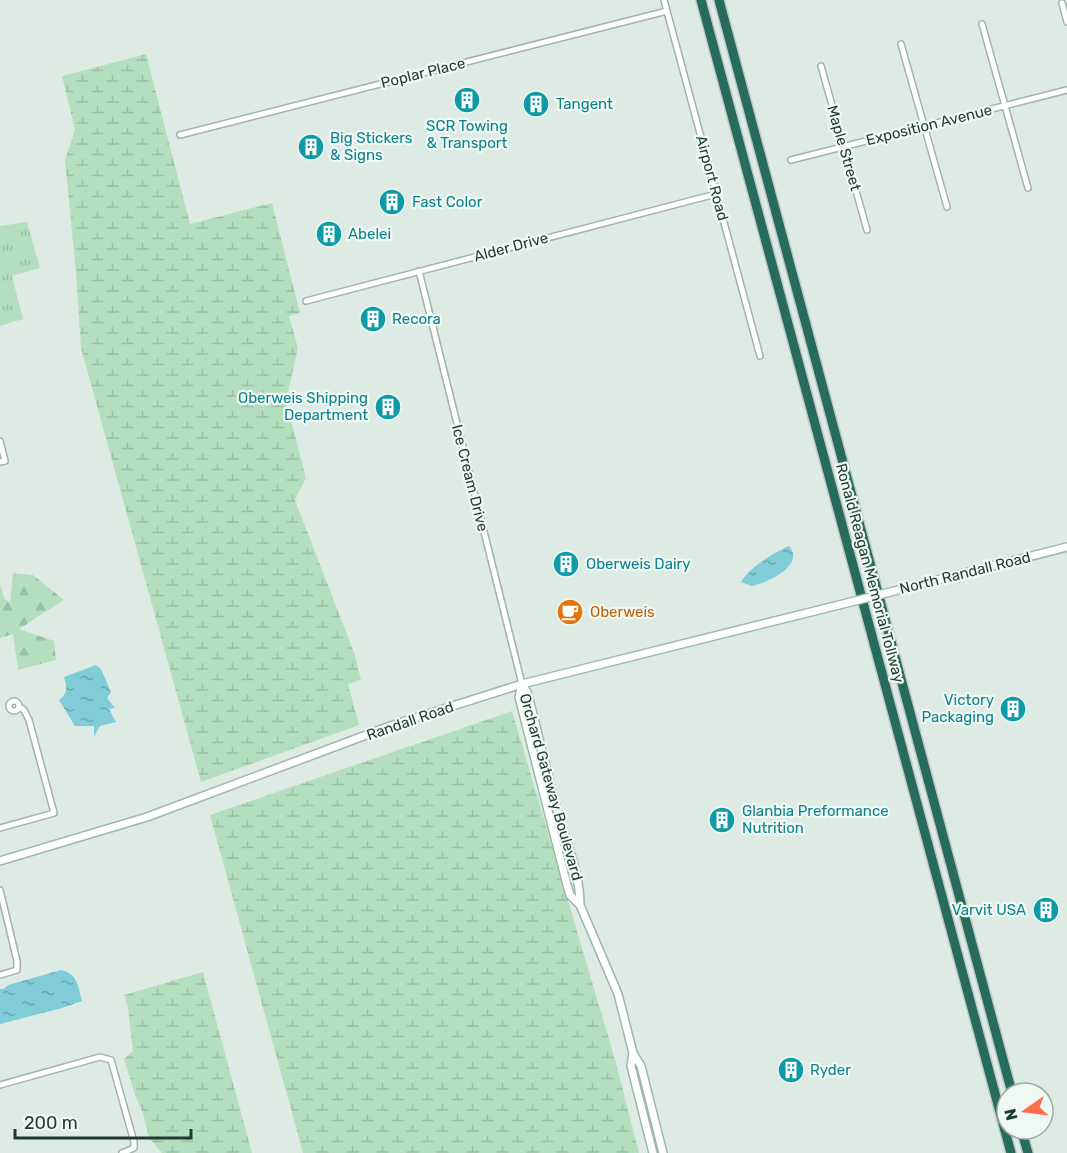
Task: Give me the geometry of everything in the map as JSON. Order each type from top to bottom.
[{"type":"highway","name":"Ronald Reagan Memorial Tollway","points":[[701,0],[1011,1153]]},
{"type":"highway","name":"Ronald Reagan Memorial Tollway","points":[[719,0],[1009,1081]]},
{"type":"main road","name":"North Randall Road","points":[[829,608],[1067,547]]},
{"type":"main road","name":"Randall Road","points":[[0,861],[147,817],[393,725],[522,684],[829,608]]},
{"type":"main road","name":"Orchard Gateway Boulevard","points":[[522,684],[527,692],[573,861],[580,890],[580,905]]},
{"type":"main road","name":"Orchard Gateway Boulevard","points":[[522,684],[519,697],[570,895],[580,905],[618,994],[633,1053],[641,1066],[663,1153]]},
{"type":"main road","name":"Orchard Gateway Boulevard","points":[[633,1053],[632,1066],[653,1153]]},
{"type":"street","name":"Airport Road","points":[[664,0],[760,356]]},
{"type":"street","points":[[1062,3],[1067,22]]},
{"type":"street","name":"Poplar Place","points":[[180,135],[667,11]]},
{"type":"street","points":[[982,24],[1028,188]]},
{"type":"street","points":[[901,44],[947,207]]},
{"type":"street","name":"Maple Street","points":[[821,66],[867,230]]},
{"type":"street","name":"Exposition Avenue","points":[[791,160],[1067,90]]},
{"type":"street","name":"Alder Drive","points":[[306,301],[716,194]]},
{"type":"street","name":"Ice Cream Drive","points":[[419,271],[522,684]]},
{"type":"street","points":[[0,441],[5,461],[0,462]]},
{"type":"street","points":[[0,828],[54,813],[28,718],[19,706]]},
{"type":"street","points":[[0,890],[17,961],[17,970],[0,975]]},
{"type":"street","points":[[0,1085],[104,1057],[111,1060],[134,1142],[134,1148],[122,1153]]},
{"type":"green space","points":[[146,54],[190,224],[272,203],[300,313],[289,316],[298,348],[286,401],[306,478],[295,500],[355,655],[361,680],[348,684],[359,725],[201,782],[81,348],[65,160],[75,130],[62,76]]},
{"type":"green space","points":[[27,222],[40,268],[12,276],[23,319],[0,326],[0,226]]},
{"type":"green space","points":[[13,573],[33,575],[64,600],[19,629],[54,641],[56,660],[18,670],[13,634],[0,638],[0,584],[4,598],[10,603]]},
{"type":"green space","points":[[512,711],[616,1063],[639,1153],[303,1153],[210,815]]},
{"type":"green space","points":[[203,972],[252,1153],[162,1153],[149,1138],[143,1113],[124,1059],[133,1051],[128,1007],[124,995]]},
{"type":"green space","points":[[634,1058],[660,1153],[657,1153]]},
{"type":"water","points":[[789,546],[793,553],[792,560],[782,572],[752,586],[741,582],[756,566]]},
{"type":"water","points":[[96,665],[101,669],[111,692],[107,698],[115,708],[109,709],[116,722],[100,726],[94,737],[94,726],[75,726],[59,700],[66,690],[64,677]]},
{"type":"water","points":[[61,970],[71,974],[74,978],[82,1001],[0,1024],[0,989]]},
{"type":"place","name":"SCR Towing & Transport","points":[[467,100]]},
{"type":"place","name":"Tangent","points":[[536,104]]},
{"type":"place","name":"Big Stickers & Signs","points":[[311,147]]},
{"type":"place","name":"Fast Color","points":[[392,202]]},
{"type":"place","name":"Abelei","points":[[329,234]]},
{"type":"place","name":"Recora","points":[[373,319]]},
{"type":"place","name":"Oberweis Shipping Department","points":[[388,407]]},
{"type":"place","name":"Oberweis Dairy","points":[[566,564]]},
{"type":"place","name":"Oberweis","points":[[570,612]]},
{"type":"place","name":"Victory Packaging","points":[[1013,709]]},
{"type":"place","name":"Glanbia Preformance Nutrition","points":[[722,820]]},
{"type":"place","name":"Varvit USA","points":[[1046,910]]},
{"type":"place","name":"Ryder","points":[[791,1070]]}]
